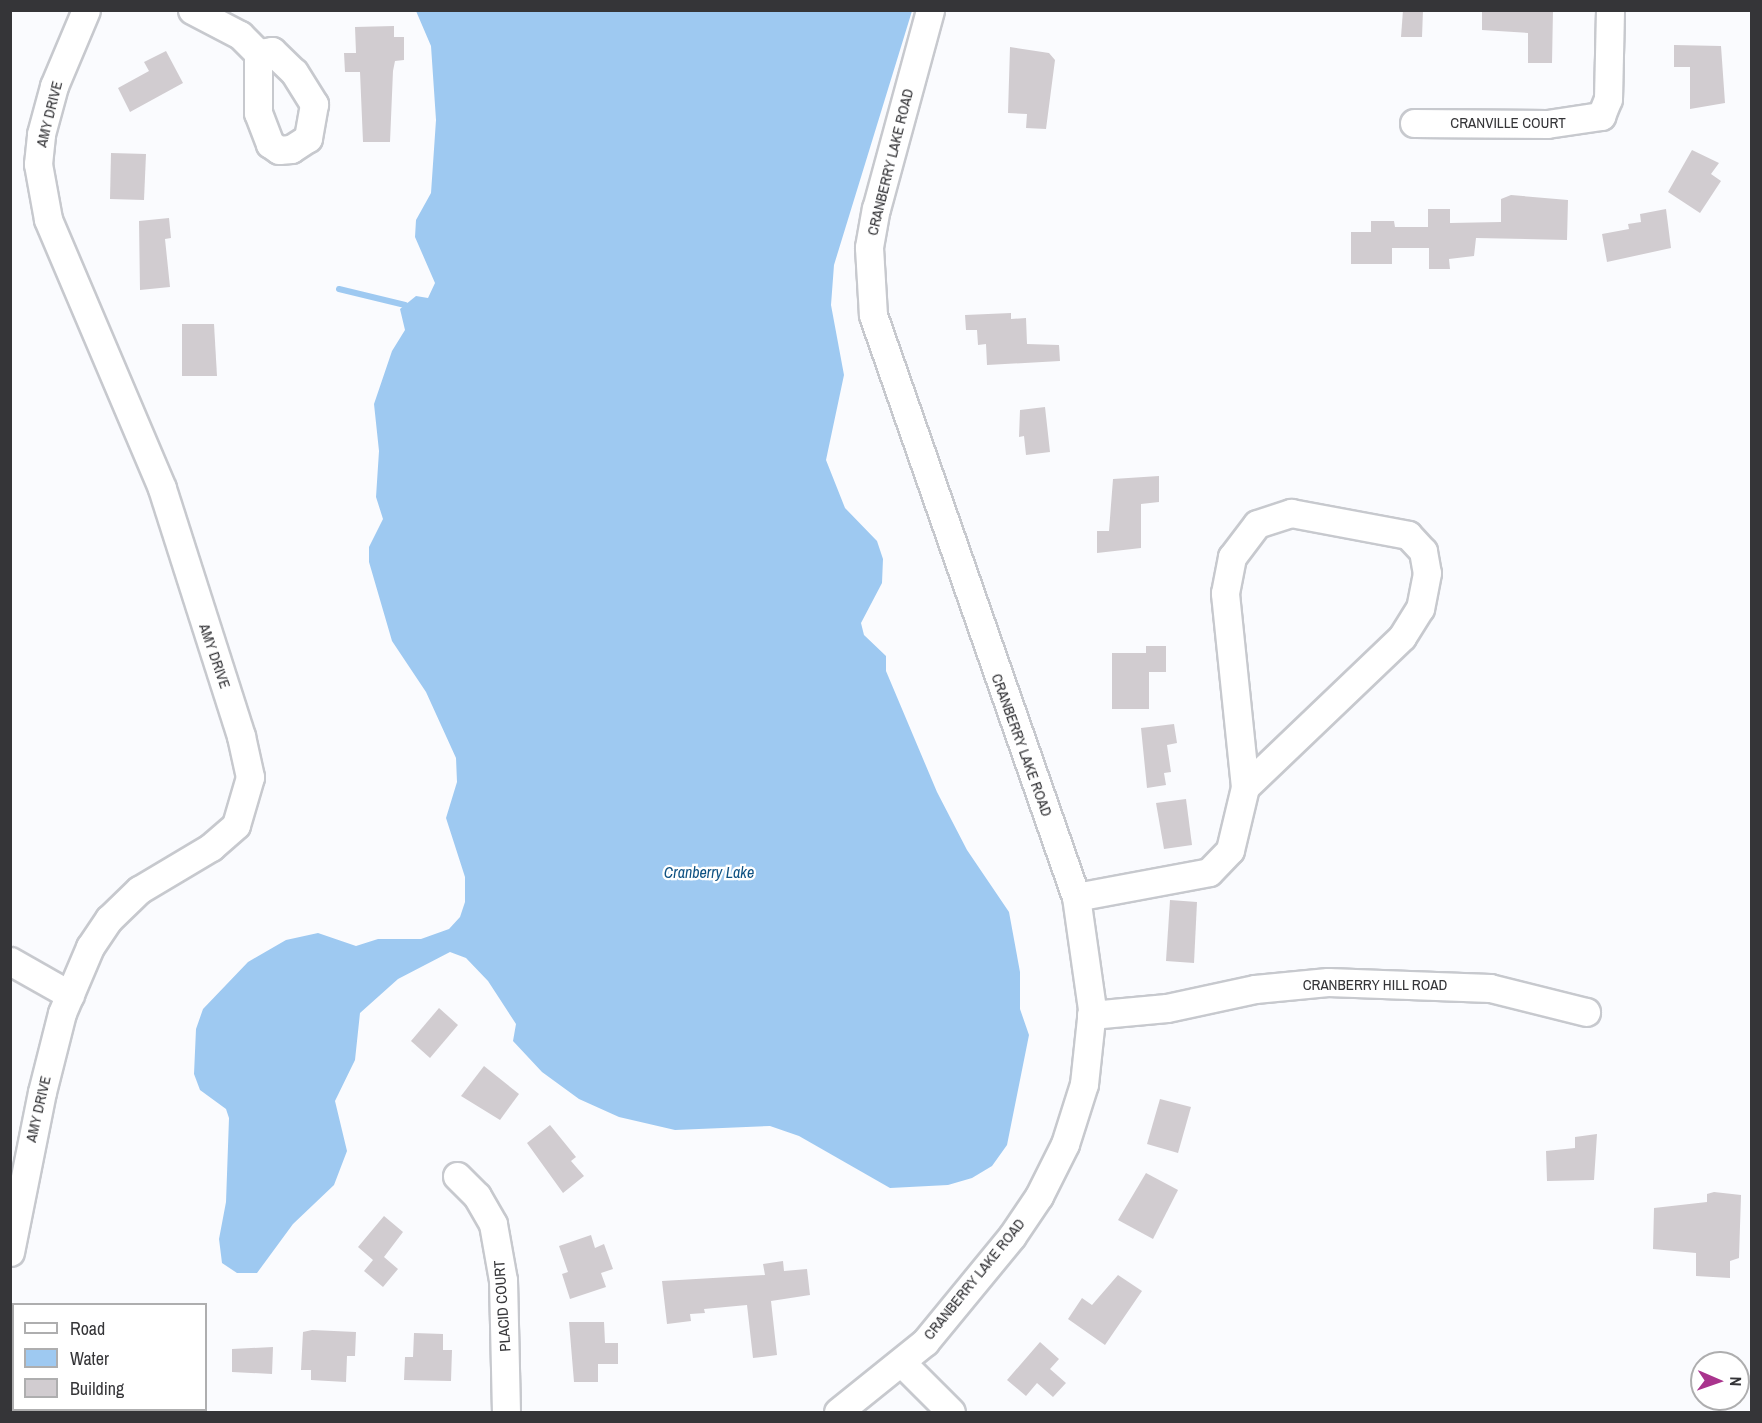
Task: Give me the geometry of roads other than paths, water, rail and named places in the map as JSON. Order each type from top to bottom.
[{"type":"street","name":"AMY DRIVE","points":[[10,1252],[42,1092],[70,994],[90,947],[109,919],[139,890],[211,847],[236,825],[250,777],[242,736],[162,488],[48,219],[38,164],[42,134],[54,86],[86,10]]},
{"type":"street","points":[[192,10],[240,35],[258,53]]},
{"type":"street","name":"CRANBERRY LAKE ROAD","points":[[838,1413],[902,1363],[972,1287],[1039,1196],[1065,1144],[1084,1084],[1091,1015],[1076,897],[873,315],[869,247],[876,209],[930,10]]},
{"type":"street","name":"CRANVILLE COURT","points":[[1414,123],[1547,124],[1601,116],[1608,99],[1610,10]]},
{"type":"street","points":[[1076,897],[1209,872],[1230,850],[1245,787],[1225,593],[1232,557],[1257,524],[1291,513],[1408,535],[1423,551],[1427,573],[1420,608],[1402,637],[1245,787]]},
{"type":"street","points":[[10,961],[70,994]]},
{"type":"street","name":"CRANBERRY HILL ROAD","points":[[1091,1015],[1167,1008],[1255,989],[1339,982],[1490,988],[1586,1012]]},
{"type":"street","name":"PLACID COURT","points":[[457,1176],[477,1196],[494,1224],[503,1280],[506,1413]]},
{"type":"street","points":[[902,1363],[951,1413]]},
{"type":"water","name":"Cranberry Lake","points":[[416,11],[912,11],[834,265],[831,305],[844,375],[826,460],[845,508],[877,541],[883,559],[882,583],[861,623],[864,635],[886,656],[886,671],[937,792],[967,850],[1009,912],[1020,972],[1020,1009],[1029,1035],[1007,1145],[992,1166],[972,1178],[948,1185],[890,1188],[799,1136],[770,1126],[675,1130],[619,1117],[579,1099],[542,1072],[513,1041],[516,1024],[488,981],[466,958],[450,952],[398,979],[360,1013],[355,1060],[335,1101],[347,1151],[334,1185],[293,1224],[257,1273],[237,1273],[222,1263],[219,1239],[226,1202],[229,1118],[226,1109],[200,1090],[194,1074],[196,1029],[203,1009],[248,962],[286,940],[318,933],[356,946],[378,939],[421,939],[449,929],[460,917],[465,902],[465,877],[446,818],[457,782],[456,758],[426,692],[392,641],[369,562],[369,547],[383,519],[376,497],[379,451],[374,404],[392,351],[405,330],[400,309],[416,296],[428,298],[435,283],[415,237],[416,220],[431,193],[436,120],[431,46]]},
{"type":"waterway","points":[[339,289],[405,305]]}]
